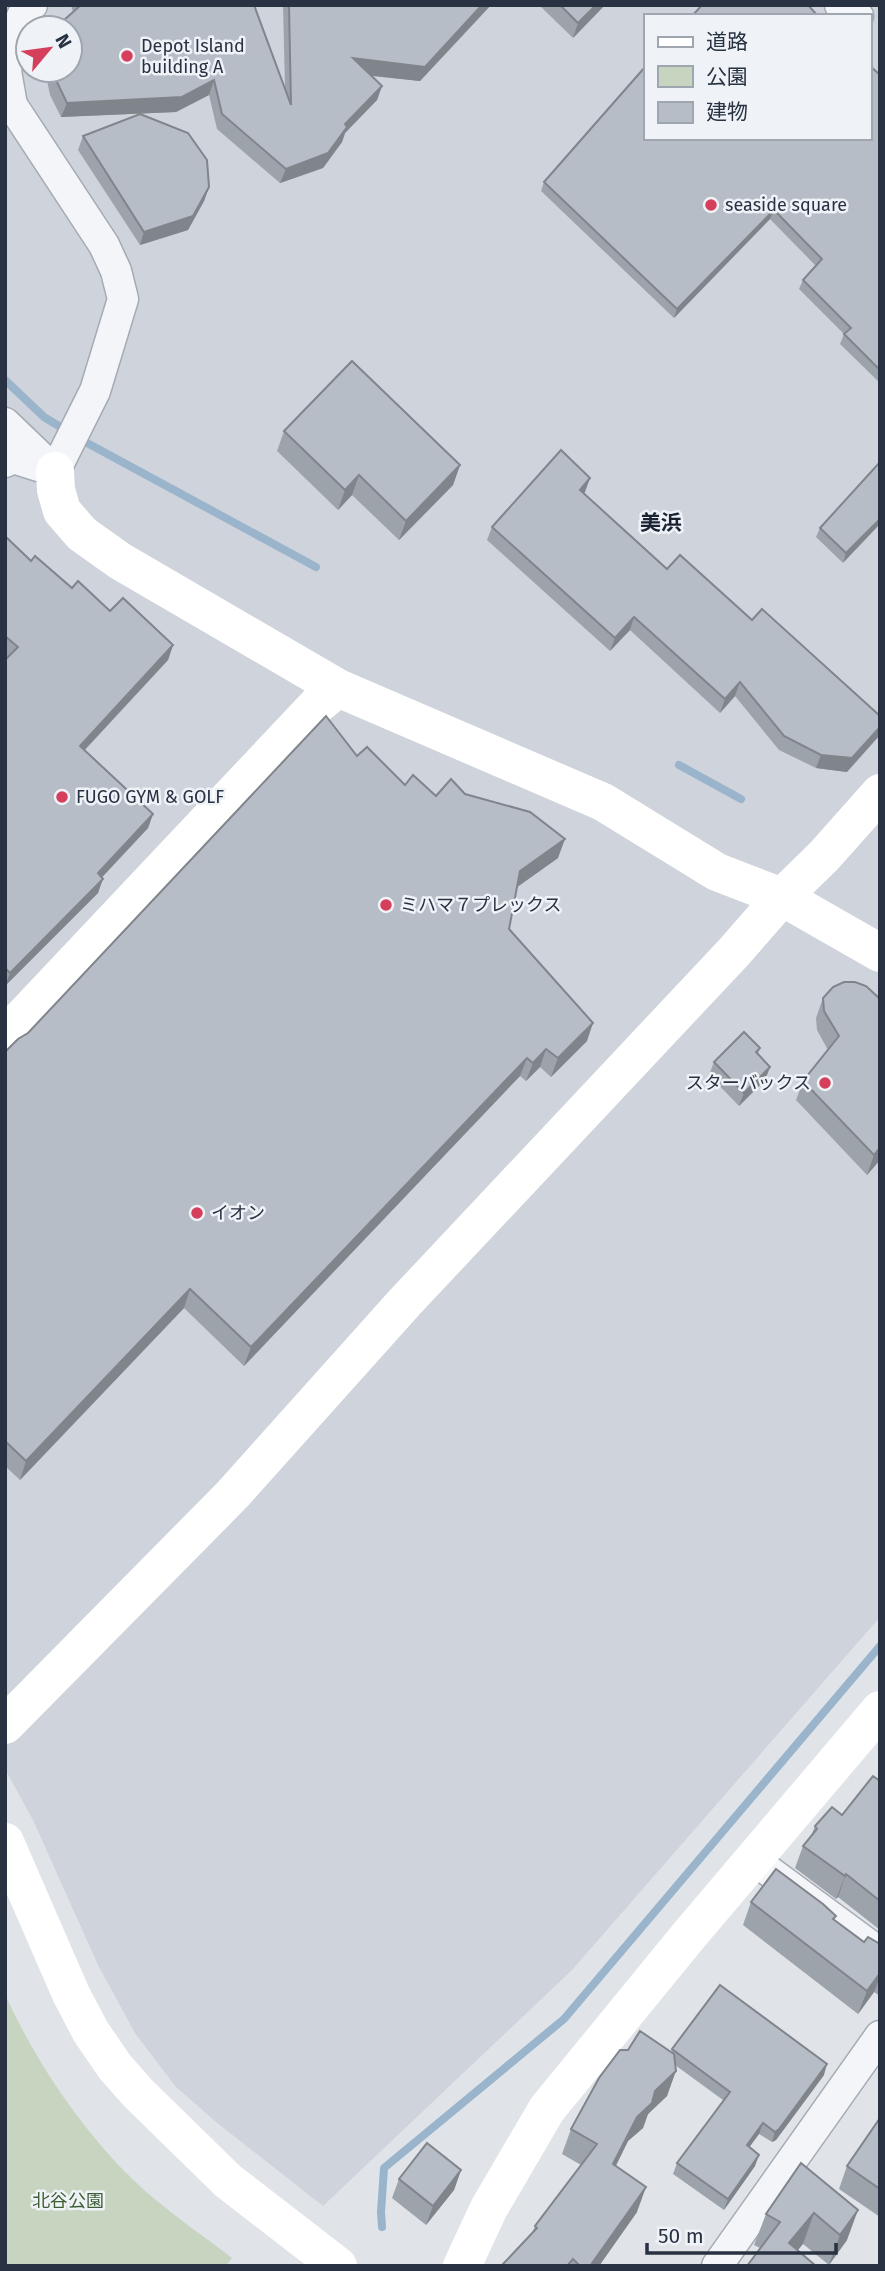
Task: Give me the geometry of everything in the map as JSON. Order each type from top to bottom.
[{"type":"street","points":[[32,5],[24,12],[10,41],[6,71],[12,106],[104,245],[116,271],[123,299],[95,391],[55,471],[56,490],[62,511],[82,534],[120,561],[338,688],[603,802],[717,872],[782,897],[880,953]]},
{"type":"street","points":[[5,423],[55,471]]},
{"type":"street","points":[[5,462],[13,458],[55,471]]},
{"type":"street","points":[[5,1036],[316,706],[338,688]]},
{"type":"street","points":[[5,1725],[233,1494],[378,1331],[880,793]]},
{"type":"street","points":[[462,2266],[489,2208],[547,2109],[673,1954],[874,1728]]},
{"type":"street","points":[[5,1842],[71,1994],[91,2032],[115,2067],[228,2181],[338,2266]]},
{"type":"street","points":[[754,1860],[880,1953]]},
{"type":"street","points":[[717,2266],[880,2036]]},
{"type":"shaded area","points":[[5,5],[880,5],[880,1617],[572,1970],[323,2206],[216,2122],[175,2086],[135,2033],[98,1965],[33,1820],[5,1769],[5,484],[13,459],[5,450]]},
{"type":"green space","name":"北谷公園","points":[[5,1994],[49,2075],[87,2129],[151,2196],[232,2258],[226,2266],[5,2266]]},
{"type":"building","points":[[81,5],[254,5],[291,105],[289,5],[482,5],[425,67],[353,58],[382,86],[345,124],[347,127],[328,153],[286,169],[222,114],[214,80],[182,97],[67,103],[58,84],[84,84],[84,14],[71,14]]},
{"type":"building","points":[[560,5],[596,5],[578,23]]},
{"type":"building","points":[[702,5],[808,5],[816,14],[694,14]]},
{"type":"building","name":"seaside square","points":[[871,67],[880,75],[880,370],[844,334],[851,328],[803,280],[822,259],[774,210],[677,309],[544,182],[644,68],[644,140],[871,140]]},
{"type":"building","points":[[140,114],[188,133],[207,160],[209,187],[193,216],[144,232],[83,136]]},
{"type":"building","points":[[352,361],[460,465],[406,521],[359,475],[345,490],[284,431]]},
{"type":"building","points":[[561,450],[590,478],[580,490],[667,569],[680,555],[752,620],[762,609],[880,716],[880,727],[852,758],[821,755],[784,736],[740,682],[725,699],[634,617],[615,638],[492,527]]},
{"type":"building","points":[[880,462],[880,519],[846,553],[820,528]]},
{"type":"building","points":[[5,536],[31,561],[35,556],[72,588],[78,581],[110,611],[123,598],[173,645],[80,746],[153,814],[98,873],[103,879],[10,973],[5,968],[5,660],[18,647],[5,636]]},
{"type":"building","name":"イオン","points":[[326,716],[357,756],[367,747],[405,785],[413,775],[436,796],[451,779],[465,794],[530,812],[565,839],[520,871],[509,929],[593,1023],[558,1058],[546,1049],[533,1063],[527,1058],[251,1347],[190,1289],[26,1461],[5,1441],[5,1052],[28,1033]]},
{"type":"building","points":[[844,982],[866,986],[880,999],[880,1148],[874,1155],[803,1081],[839,1036],[824,1011],[823,998],[833,987]]},
{"type":"building","points":[[744,1032],[760,1048],[756,1052],[770,1067],[744,1093],[714,1062]]},
{"type":"building","points":[[873,1776],[880,1781],[880,1901],[846,1874],[845,1876],[803,1846],[817,1829],[815,1826],[832,1807],[842,1815]]},
{"type":"building","points":[[776,1869],[823,1904],[836,1916],[833,1919],[864,1942],[868,1937],[880,1944],[880,1973],[867,1991],[751,1902]]},
{"type":"building","points":[[720,1985],[827,2064],[779,2129],[775,2132],[763,2123],[747,2145],[759,2155],[728,2199],[677,2163],[730,2092],[672,2049]]},
{"type":"building","points":[[640,2031],[674,2054],[676,2071],[655,2091],[652,2103],[637,2117],[613,2164],[646,2187],[590,2266],[580,2266],[573,2259],[567,2266],[505,2266],[503,2264],[537,2228],[535,2226],[597,2144],[571,2129],[599,2078],[620,2050],[628,2050]]},
{"type":"building","points":[[880,2118],[880,2189],[847,2166]]},
{"type":"building","points":[[427,2143],[461,2170],[433,2206],[399,2179]]},
{"type":"building","points":[[801,2163],[858,2210],[840,2235],[814,2213],[789,2243],[816,2266],[747,2266],[780,2222],[766,2214]]},
{"type":"waterway","points":[[5,380],[44,417],[67,431]]},
{"type":"waterway","points":[[78,438],[316,567]]},
{"type":"waterway","points":[[679,765],[741,799]]},
{"type":"waterway","points":[[382,2227],[384,2168],[564,2019],[880,1646]]},
{"type":"place","name":"Depot Island building A","points":[[127,56]]},
{"type":"place","name":"seaside square","points":[[711,205]]},
{"type":"place","name":"FUGO GYM & GOLF","points":[[62,797]]},
{"type":"place","name":"ミハマ７プレックス","points":[[386,905]]},
{"type":"place","name":"スターバックス","points":[[825,1083]]},
{"type":"place","name":"イオン","points":[[197,1213]]},
{"type":"district","name":"美浜","points":[[661,523]]}]
